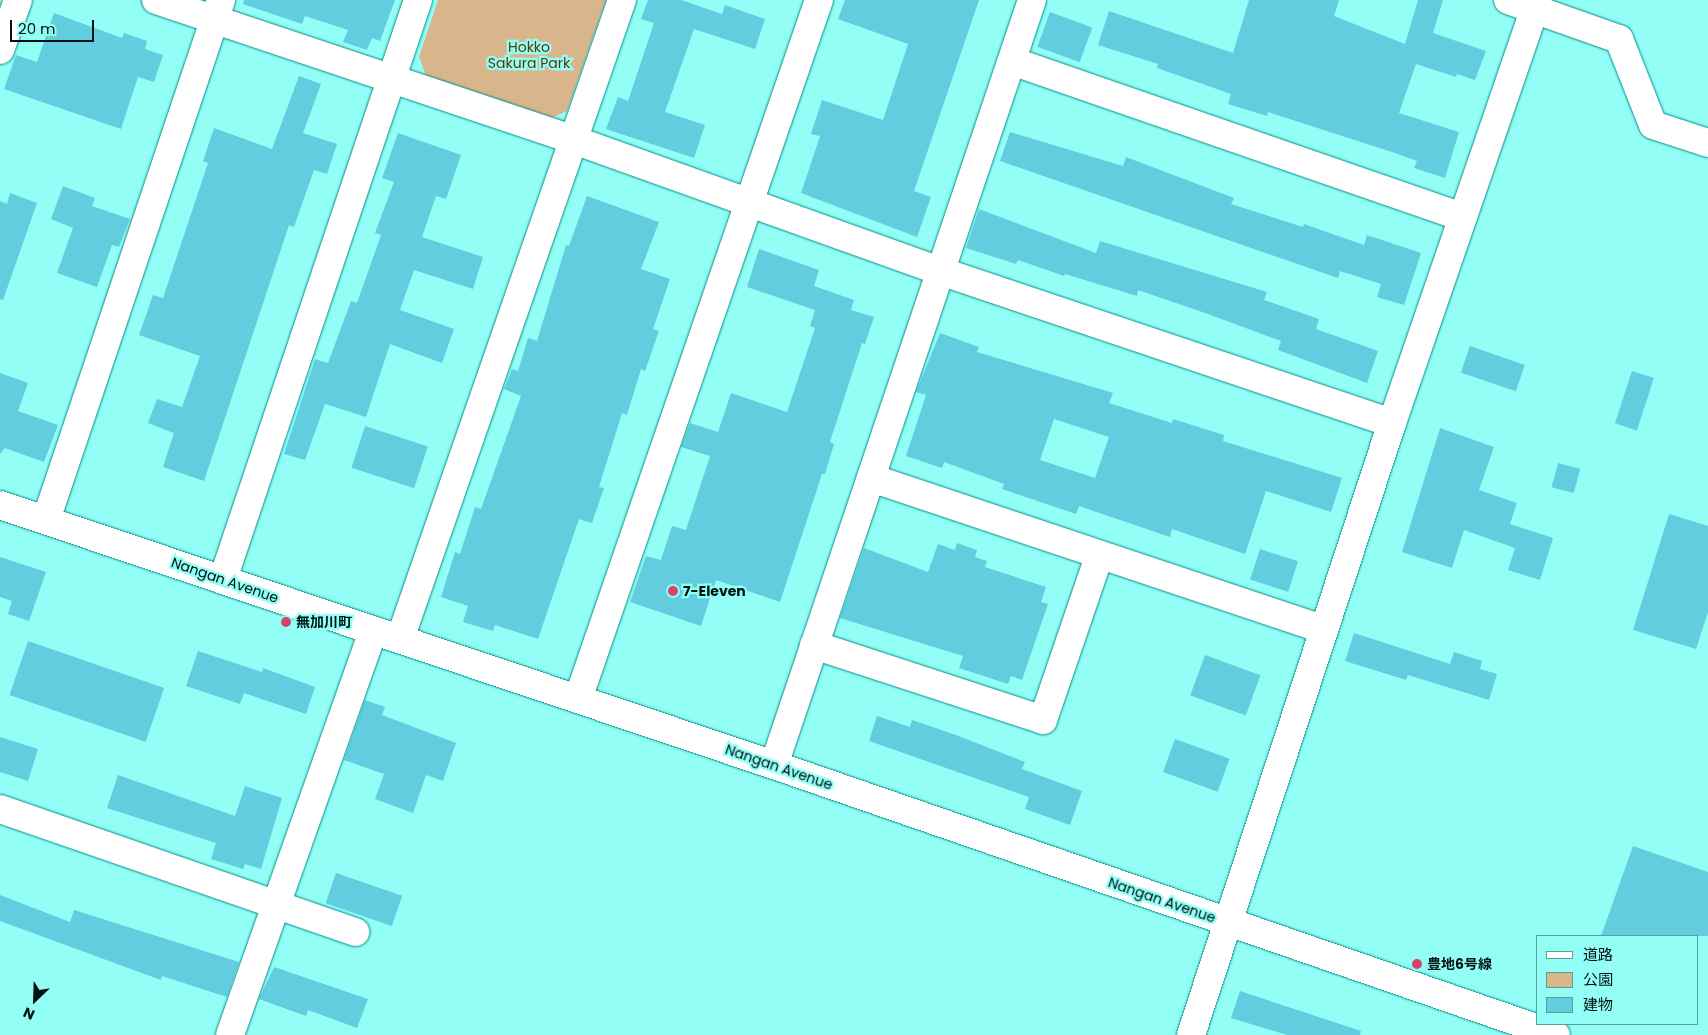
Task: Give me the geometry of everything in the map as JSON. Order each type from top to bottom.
[{"type":"street","points":[[0,50],[18,0]]},
{"type":"street","points":[[156,0],[218,10],[390,79],[574,140],[940,271],[1392,424]]},
{"type":"street","points":[[223,578],[418,0]]},
{"type":"street","points":[[400,639],[622,0]]},
{"type":"street","points":[[578,699],[819,0]]},
{"type":"street","points":[[774,765],[1032,0]]},
{"type":"street","points":[[1508,0],[1537,5],[1619,39],[1653,125],[1708,143]]},
{"type":"street","points":[[1191,1035],[1392,424],[1537,5]]},
{"type":"street","points":[[46,520],[218,10]]},
{"type":"street","points":[[1012,61],[1463,217]]},
{"type":"street","points":[[871,478],[1323,630]]},
{"type":"street","name":"Nangan Avenue","points":[[0,505],[223,578],[373,631],[774,765],[1556,1035]]},
{"type":"street","points":[[814,645],[1043,720],[1099,556]]},
{"type":"street","points":[[230,1035],[373,631]]},
{"type":"street","points":[[0,809],[355,932]]},
{"type":"green space","name":"Hokko Sakura Park","points":[[438,0],[606,0],[567,111],[549,119],[426,76],[419,57]]},
{"type":"building","points":[[244,0],[395,0],[380,41],[372,38],[367,50],[343,42],[348,30],[305,16],[302,24],[243,4]]},
{"type":"building","points":[[648,0],[681,0],[722,14],[725,5],[765,19],[755,49],[694,29],[665,112],[705,125],[694,158],[606,129],[618,97],[628,101],[654,23],[641,19]]},
{"type":"building","points":[[845,0],[979,0],[914,191],[931,197],[917,237],[801,193],[820,136],[811,134],[822,100],[883,120],[908,44],[838,19]]},
{"type":"building","points":[[1249,0],[1339,0],[1334,16],[1405,44],[1418,0],[1443,0],[1433,33],[1486,51],[1475,80],[1457,74],[1456,77],[1416,64],[1399,113],[1459,132],[1445,178],[1414,168],[1417,161],[1395,153],[1268,112],[1267,116],[1228,104],[1231,94],[1157,68],[1158,64],[1098,45],[1109,11],[1233,53]]},
{"type":"building","points":[[1050,12],[1092,27],[1080,62],[1037,47]]},
{"type":"building","points":[[54,13],[122,38],[124,33],[147,41],[145,49],[163,55],[154,82],[138,77],[121,129],[4,89],[16,55],[37,62]]},
{"type":"building","points":[[299,76],[321,84],[303,133],[337,144],[327,174],[314,170],[294,227],[289,225],[204,481],[163,467],[174,433],[148,423],[157,399],[182,407],[200,356],[139,335],[153,295],[163,298],[208,163],[203,161],[214,128],[272,149]]},
{"type":"building","points":[[1010,132],[1123,166],[1126,157],[1234,198],[1231,204],[1303,227],[1304,224],[1364,245],[1367,235],[1421,253],[1404,305],[1377,297],[1381,284],[1340,271],[1338,278],[1000,161]]},
{"type":"building","points":[[398,133],[461,155],[446,199],[436,196],[422,237],[483,257],[473,289],[414,270],[400,310],[454,329],[442,363],[390,344],[366,417],[325,404],[305,460],[284,454],[315,359],[328,363],[351,301],[357,303],[381,235],[375,233],[394,182],[382,178]]},
{"type":"building","points":[[63,186],[95,198],[92,206],[130,219],[119,247],[112,245],[97,287],[57,273],[73,228],[51,219]]},
{"type":"building","points":[[10,193],[37,203],[3,300],[0,299],[0,201],[7,204]]},
{"type":"building","points":[[587,196],[659,222],[641,269],[670,279],[653,329],[659,331],[645,371],[641,369],[627,415],[622,413],[599,487],[604,488],[592,523],[579,519],[538,639],[495,625],[493,631],[463,622],[468,606],[441,597],[455,552],[460,554],[475,507],[481,509],[521,396],[504,389],[512,369],[518,371],[528,338],[537,341],[566,245],[569,246]]},
{"type":"building","points":[[979,209],[1096,253],[1100,241],[1267,292],[1264,300],[1319,319],[1316,329],[1378,351],[1367,383],[1278,350],[1281,341],[1138,290],[1137,296],[1065,274],[1064,276],[1018,260],[1016,264],[966,248]]},
{"type":"building","points":[[759,249],[819,270],[814,286],[854,300],[851,310],[874,317],[865,344],[862,343],[830,442],[834,444],[825,474],[822,474],[780,602],[716,580],[701,626],[630,602],[646,556],[661,560],[672,526],[686,530],[710,456],[681,447],[690,423],[718,432],[731,393],[787,412],[815,328],[810,326],[815,310],[747,287]]},
{"type":"building","points":[[940,333],[979,347],[977,352],[1113,393],[1109,403],[1172,423],[1173,419],[1224,435],[1223,441],[1342,478],[1331,512],[1266,491],[1245,554],[1172,529],[1170,537],[1079,506],[1076,514],[1002,489],[1004,484],[944,462],[942,468],[906,456],[926,395],[916,392]],"holes":[[[1054,419],[1109,437],[1095,478],[1040,460]]]},
{"type":"building","points":[[1470,346],[1525,365],[1516,391],[1461,372]]},
{"type":"building","points":[[1632,371],[1654,378],[1637,430],[1615,423]]},
{"type":"building","points":[[0,373],[28,383],[18,411],[58,425],[44,462],[5,448],[0,454]]},
{"type":"building","points":[[365,426],[428,446],[414,488],[351,468]]},
{"type":"building","points":[[1440,428],[1494,447],[1479,490],[1517,503],[1510,524],[1553,538],[1540,580],[1508,570],[1515,548],[1464,530],[1452,568],[1402,552]]},
{"type":"building","points":[[1558,463],[1580,469],[1574,493],[1552,487]]},
{"type":"building","points":[[1669,514],[1708,526],[1708,612],[1696,649],[1633,630]]},
{"type":"building","points":[[957,543],[977,550],[975,557],[987,561],[985,567],[1046,587],[1041,602],[1048,604],[1022,680],[1011,676],[1008,684],[959,668],[963,656],[840,618],[864,548],[928,572],[938,544],[955,550]]},
{"type":"building","points":[[1260,549],[1298,561],[1288,592],[1250,579]]},
{"type":"building","points":[[0,557],[46,572],[29,621],[8,614],[12,601],[0,597]]},
{"type":"building","points":[[1354,633],[1450,664],[1454,652],[1482,661],[1480,669],[1497,674],[1489,700],[1408,675],[1406,680],[1345,661]]},
{"type":"building","points":[[28,641],[164,688],[146,742],[9,695]]},
{"type":"building","points":[[198,651],[262,672],[263,668],[315,687],[306,714],[244,693],[240,704],[186,686]]},
{"type":"building","points":[[1205,655],[1260,675],[1246,716],[1190,695]]},
{"type":"building","points":[[365,700],[385,707],[382,715],[456,743],[443,781],[426,775],[413,813],[375,799],[384,774],[344,760]]},
{"type":"building","points":[[877,716],[910,727],[912,720],[956,735],[1025,762],[1022,769],[1082,791],[1070,825],[1025,809],[1029,797],[869,741]]},
{"type":"building","points":[[0,737],[38,749],[28,781],[0,772]]},
{"type":"building","points":[[1175,739],[1230,759],[1218,792],[1163,772]]},
{"type":"building","points":[[118,775],[235,816],[245,786],[282,798],[261,869],[245,864],[243,869],[211,859],[216,843],[107,808]]},
{"type":"building","points":[[1633,846],[1708,872],[1708,936],[1601,935]]},
{"type":"building","points":[[336,873],[402,896],[392,926],[326,903]]},
{"type":"building","points":[[0,895],[70,922],[74,910],[239,962],[227,997],[162,976],[161,980],[0,921]]},
{"type":"building","points":[[274,967],[368,999],[357,1028],[308,1010],[306,1016],[259,999]]},
{"type":"building","points":[[1240,991],[1361,1031],[1360,1035],[1287,1035],[1231,1018]]},
{"type":"place","name":"7-Eleven","points":[[673,591]]},
{"type":"place","name":"無加川町","points":[[286,622]]},
{"type":"place","name":"豊地6号線","points":[[1417,964]]}]
